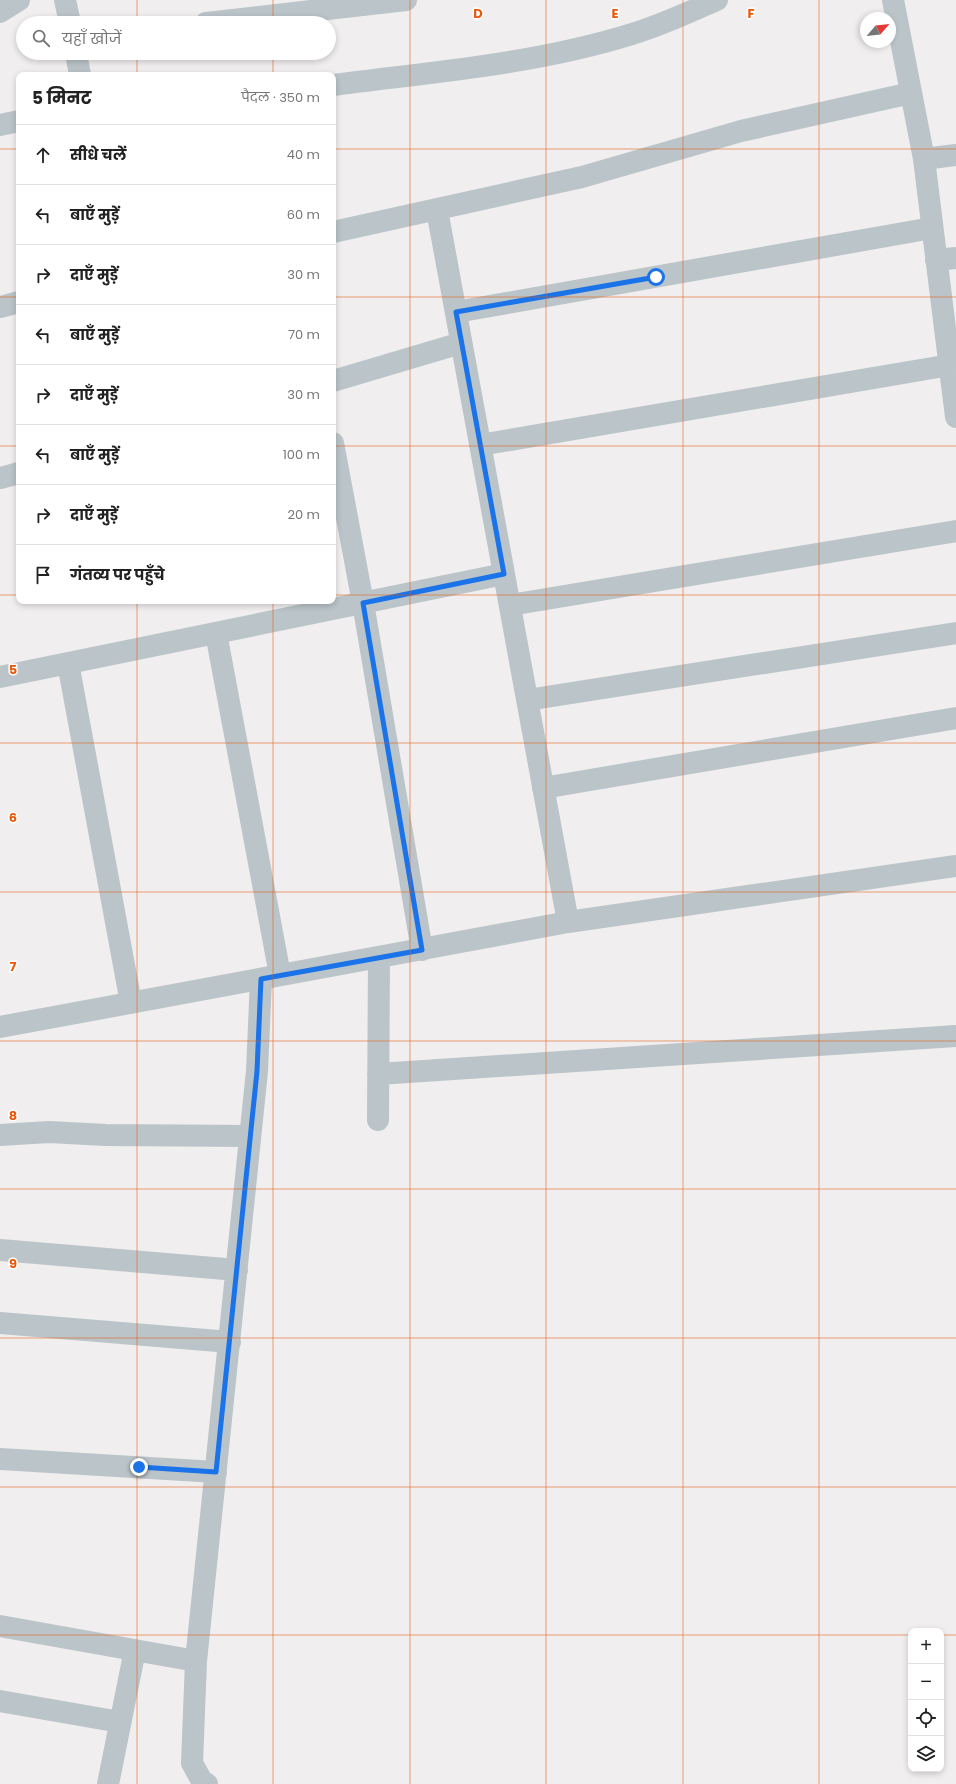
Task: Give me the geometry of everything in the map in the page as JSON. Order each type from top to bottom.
[{"type":"street","points":[[0,12],[19,0]]},
{"type":"street","points":[[65,0],[68,16]]},
{"type":"street","points":[[267,16],[406,0]]},
{"type":"street","points":[[336,85],[540,56],[632,34],[688,7],[717,0]]},
{"type":"street","points":[[893,0],[924,160],[932,228],[946,259],[956,417]]},
{"type":"street","points":[[77,60],[79,72]]},
{"type":"street","points":[[336,231],[582,177],[741,131],[911,93]]},
{"type":"street","points":[[0,125],[16,122]]},
{"type":"street","points":[[924,160],[956,155]]},
{"type":"street","points":[[437,210],[568,922]]},
{"type":"street","points":[[456,312],[932,228]]},
{"type":"street","points":[[0,307],[16,303]]},
{"type":"street","points":[[336,380],[461,343]]},
{"type":"street","points":[[480,445],[953,377]]},
{"type":"street","points":[[336,459],[363,603],[422,950]]},
{"type":"street","points":[[0,478],[16,474]]},
{"type":"street","points":[[510,605],[956,531]]},
{"type":"street","points":[[0,677],[504,574]]},
{"type":"street","points":[[207,1784],[202,1781],[192,1763],[196,1661],[257,1071],[271,977],[216,633]]},
{"type":"street","points":[[527,700],[956,633]]},
{"type":"street","points":[[68,663],[131,1003]]},
{"type":"street","points":[[543,788],[956,718]]},
{"type":"street","points":[[0,1027],[568,922],[956,866]]},
{"type":"street","points":[[378,1120],[379,957]]},
{"type":"street","points":[[378,1074],[956,1036]]},
{"type":"street","points":[[0,1135],[49,1132],[106,1135],[250,1136]]},
{"type":"street","points":[[0,1250],[237,1270]]},
{"type":"street","points":[[0,1323],[230,1342]]},
{"type":"street","points":[[0,1459],[216,1472]]},
{"type":"street","points":[[0,1626],[196,1661]]},
{"type":"street","points":[[108,1784],[135,1650]]},
{"type":"street","points":[[0,1700],[120,1722]]},
{"type":"route","points":[[139,1467],[216,1472],[257,1071],[261,979],[422,950],[363,603],[504,574],[456,312],[656,277]]}]
